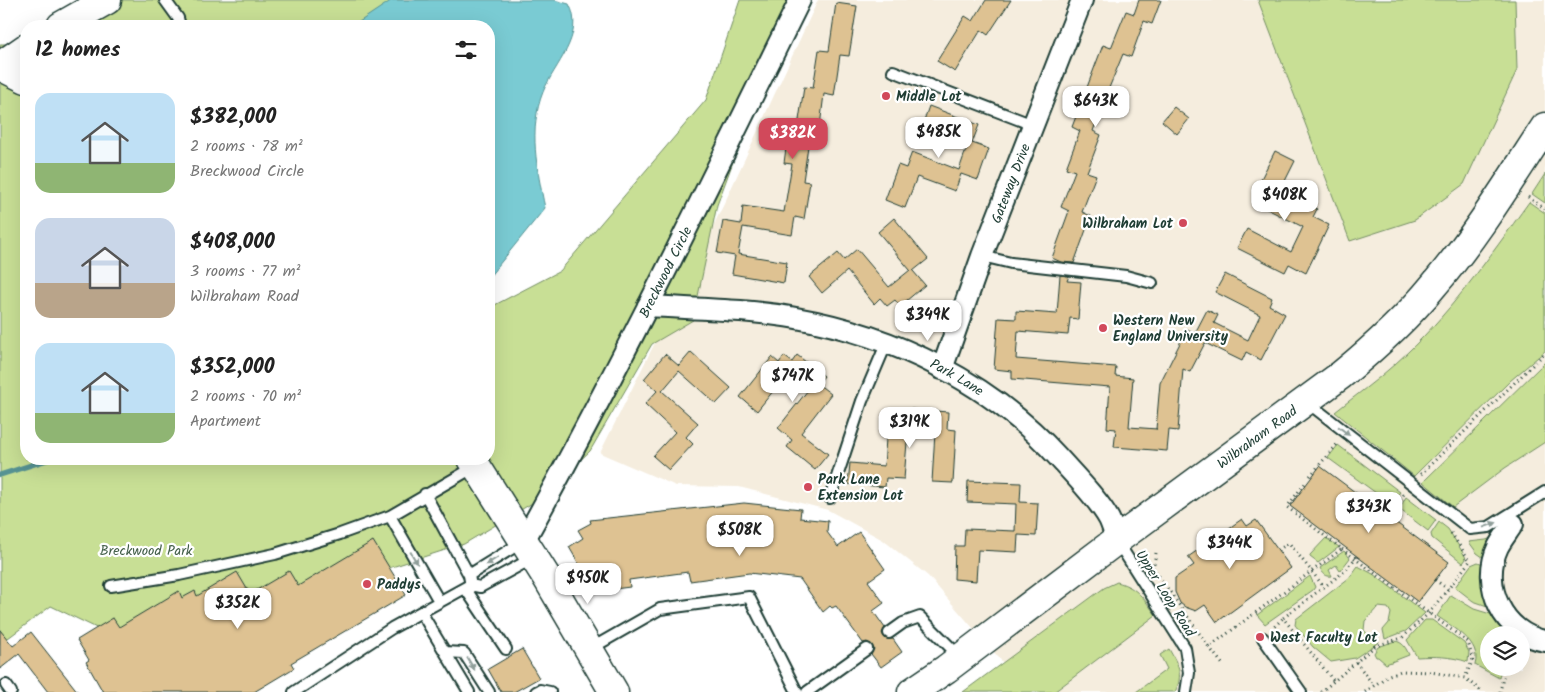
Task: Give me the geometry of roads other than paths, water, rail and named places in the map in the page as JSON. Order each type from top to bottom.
[{"type":"main road","points":[[72,20],[107,0]]},
{"type":"main road","points":[[20,52],[0,66],[20,76]]},
{"type":"main road","name":"Wilbraham Road","points":[[912,692],[961,658],[1341,375],[1370,350],[1434,285],[1488,212],[1545,127]]},
{"type":"main road","points":[[476,465],[590,649],[614,692]]},
{"type":"street","name":"Breckwood Circle","points":[[529,549],[580,438],[648,306],[800,0]]},
{"type":"street","name":"Gateway Drive","points":[[942,369],[982,256],[1082,0]]},
{"type":"street","name":"Park Lane","points":[[648,306],[740,311],[796,318],[858,332],[887,342],[942,369],[989,397],[1018,418],[1049,447],[1109,518],[1117,540]]},
{"type":"street","points":[[1514,524],[1498,547],[1495,557],[1492,578],[1495,598],[1503,613],[1514,625],[1528,636],[1545,641]]},
{"type":"lane","points":[[165,0],[178,20]]},
{"type":"lane","points":[[894,71],[1033,125]]},
{"type":"lane","points":[[982,256],[1011,263],[1126,276],[1152,283]]},
{"type":"lane","points":[[830,498],[862,401],[887,342]]},
{"type":"lane","points":[[1305,401],[1470,529],[1489,527],[1545,492]]},
{"type":"lane","points":[[111,586],[179,575],[275,554],[340,534],[390,516],[470,465]]},
{"type":"lane","points":[[426,494],[468,583],[506,649]]},
{"type":"lane","points":[[390,516],[440,601]]},
{"type":"lane","name":"Upper Loop Road","points":[[1117,540],[1185,648],[1189,673],[1186,692]]},
{"type":"lane","points":[[468,583],[480,587],[529,549]]},
{"type":"lane","points":[[294,692],[392,628],[529,549]]},
{"type":"lane","points":[[590,649],[660,609],[749,597],[797,692]]},
{"type":"lane","points":[[421,612],[469,692]]},
{"type":"lane","points":[[889,633],[903,623],[920,617],[961,658]]},
{"type":"lane","points":[[1263,638],[1301,692]]},
{"type":"lane","points":[[807,692],[867,649]]},
{"type":"lane","points":[[445,652],[464,653],[489,692]]},
{"type":"lane","points":[[536,692],[540,690],[550,692]]},
{"type":"water","points":[[392,0],[554,0],[569,4],[574,27],[571,38],[543,92],[538,106],[536,121],[535,150],[545,208],[495,270],[495,20],[362,20]]},
{"type":"waterway","points":[[0,475],[31,465]]},
{"type":"place","name":"Middle Lot","points":[[886,96]]},
{"type":"place","name":"Wilbraham Lot","points":[[1183,223]]},
{"type":"place","name":"Western New England University","points":[[1103,328]]},
{"type":"place","name":"Park Lane Extension Lot","points":[[808,487]]},
{"type":"place","name":"Paddys","points":[[367,584]]},
{"type":"place","name":"West Faculty Lot","points":[[1260,637]]},
{"type":"park label","name":"Breckwood Park","points":[[146,550]]}]
